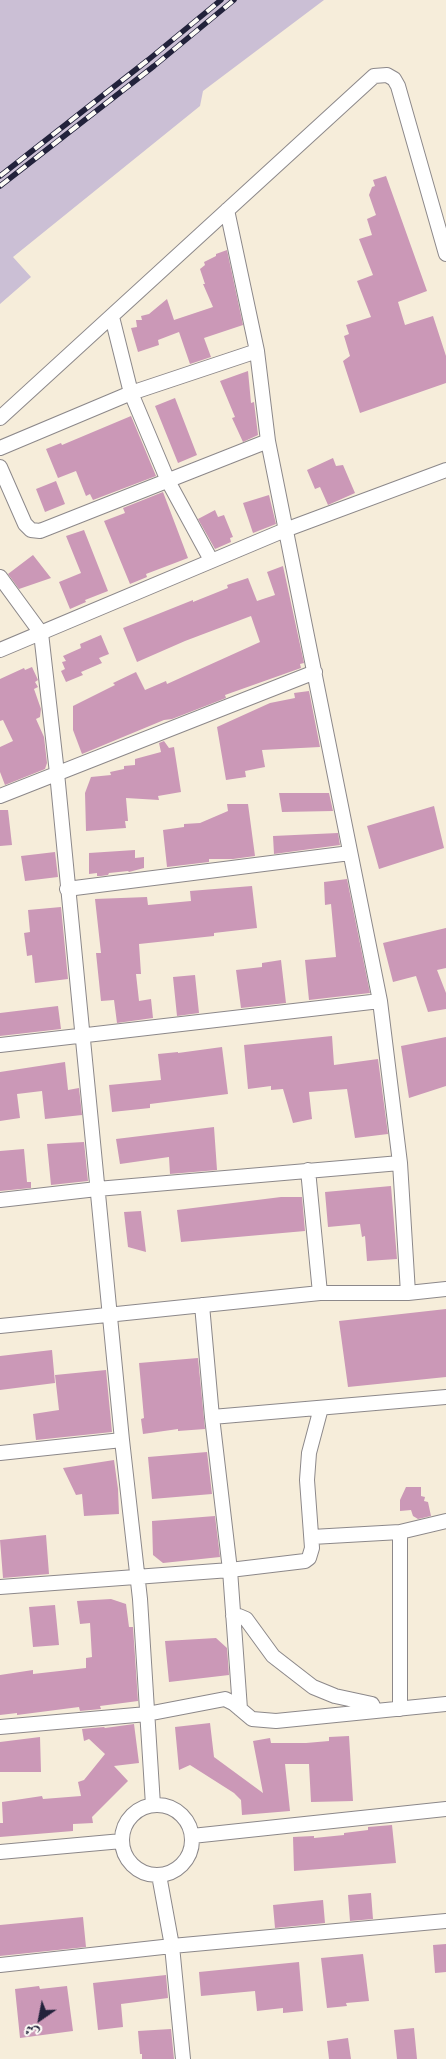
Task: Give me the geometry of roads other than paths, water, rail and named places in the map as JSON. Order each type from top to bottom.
[{"type":"street","points":[[0,418],[374,76],[387,75],[394,79],[398,86],[446,254]]},
{"type":"street","points":[[227,210],[257,350],[268,441],[285,530],[380,1001],[400,1162],[408,1293]]},
{"type":"street","points":[[112,317],[131,394],[168,480],[211,560]]},
{"type":"street","points":[[0,448],[131,394],[257,350]]},
{"type":"street","points":[[0,468],[24,524],[35,531],[268,441]]},
{"type":"street","points":[[0,650],[285,530],[446,470]]},
{"type":"street","points":[[0,577],[41,633],[57,773],[122,1440],[138,1577],[153,1805]]},
{"type":"street","points":[[0,796],[315,672]]},
{"type":"street","points":[[67,889],[350,854]]},
{"type":"street","points":[[0,1045],[81,1034],[380,1001]]},
{"type":"street","points":[[0,1200],[97,1189],[400,1162]]},
{"type":"street","points":[[308,1170],[320,1292]]},
{"type":"street","points":[[0,1326],[320,1292],[408,1293],[446,1288]]},
{"type":"street","points":[[202,1305],[212,1417],[230,1570],[240,1708]]},
{"type":"street","points":[[212,1417],[446,1397]]},
{"type":"street","points":[[0,1587],[230,1570],[305,1561],[311,1553],[312,1538],[307,1480],[310,1453],[321,1408]]},
{"type":"street","points":[[0,1452],[122,1440]]},
{"type":"street","points":[[312,1538],[400,1532],[446,1521]]},
{"type":"street","points":[[400,1532],[400,1709]]},
{"type":"street","points":[[233,1616],[246,1619],[273,1656],[312,1687],[335,1696],[372,1704],[375,1712]]},
{"type":"street","points":[[0,1727],[148,1714],[225,1699],[240,1708],[252,1719],[276,1721],[446,1704]]},
{"type":"street","points":[[153,1805],[171,1808],[179,1812],[185,1819],[192,1836],[192,1847],[188,1858],[176,1870],[159,1875],[148,1874],[138,1870],[129,1862],[124,1852],[122,1840],[123,1830],[128,1821],[143,1808],[153,1805]]},
{"type":"street","points":[[192,1836],[446,1809]]},
{"type":"street","points":[[0,1852],[122,1840]]},
{"type":"street","points":[[159,1875],[172,1946],[184,2059]]},
{"type":"street","points":[[0,1965],[172,1946],[446,1921]]},
{"type":"railway","points":[[0,176],[221,0]]},
{"type":"railway","points":[[0,186],[154,66],[234,0]]}]
